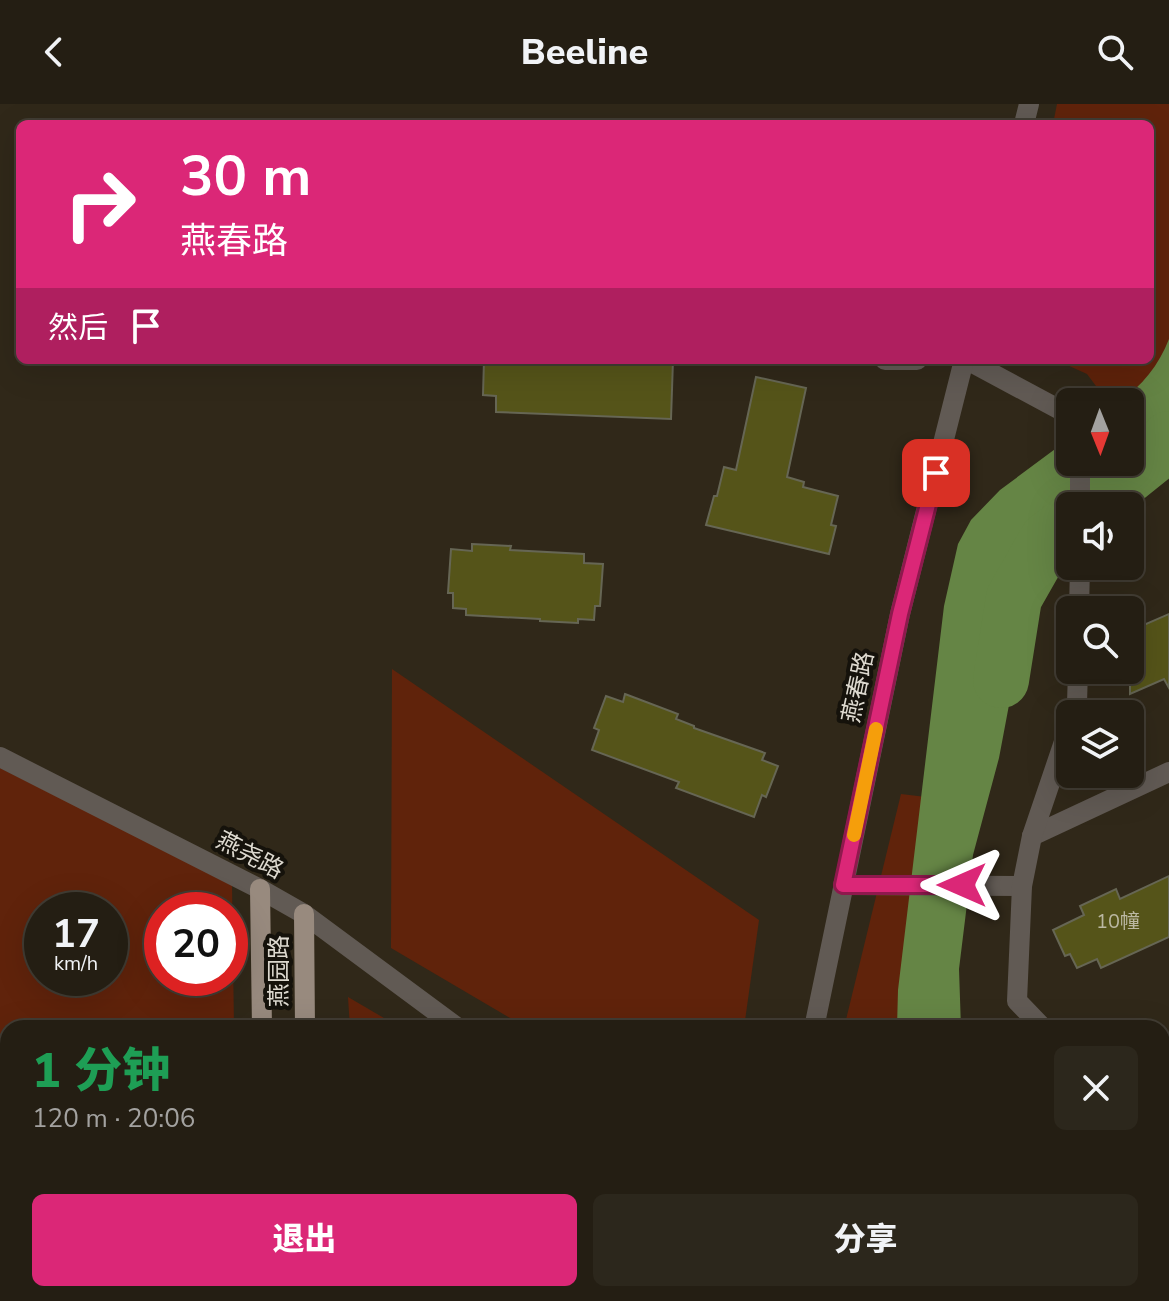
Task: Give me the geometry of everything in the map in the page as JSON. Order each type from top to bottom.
[{"type":"main road","name":"燕园路","points":[[260,889],[262,1020]]},
{"type":"main road","name":"燕园路","points":[[304,914],[305,1020]]},
{"type":"street","name":"燕春路","points":[[816,1020],[900,614],[964,364]]},
{"type":"street","points":[[973,364],[1056,408]]},
{"type":"street","name":"燕尧路","points":[[0,757],[304,914],[447,1020]]},
{"type":"street","points":[[1035,1020],[1017,1001],[1022,886],[1032,836],[1056,765]]},
{"type":"street","points":[[1032,836],[1169,772]]},
{"type":"street","points":[[843,885],[1022,886]]},
{"type":"shaded area","points":[[1057,104],[1169,104],[1169,361],[1141,388],[1098,388],[1087,374],[1065,364],[1154,364],[1154,120],[1054,120]]},
{"type":"shaded area","points":[[1169,339],[1169,425],[1144,444],[1144,388],[1136,388],[1160,358]]},
{"type":"shaded area","points":[[1056,448],[1056,476],[1105,476],[1085,492],[1056,492],[1056,516],[1028,549],[1017,581],[1013,601],[1012,689],[999,758],[973,855],[959,969],[961,1020],[897,1020],[898,990],[944,606],[958,544],[971,520],[1000,490]]},
{"type":"shaded area","points":[[392,669],[759,920],[745,1020],[513,1020],[391,948]]},
{"type":"shaded area","points":[[0,768],[232,883],[232,892],[144,892],[144,996],[234,996],[234,1020],[0,1020]]},
{"type":"shaded area","points":[[901,794],[926,797],[898,1020],[846,1020]]},
{"type":"shaded area","points":[[348,997],[387,1020],[349,1020]]},
{"type":"building","points":[[484,364],[673,364],[671,419],[496,412],[496,396],[483,395]]},
{"type":"building","points":[[756,377],[806,388],[787,477],[804,482],[803,487],[838,496],[831,525],[836,526],[829,554],[706,525],[724,467],[736,470]]},
{"type":"building","points":[[472,544],[511,546],[510,550],[584,554],[584,563],[603,564],[600,606],[595,606],[594,620],[578,619],[578,623],[466,615],[466,609],[453,608],[453,593],[448,593],[451,549],[472,551]]},
{"type":"building","points":[[1169,614],[1169,688],[1164,679],[1130,694],[1130,684],[1144,684],[1144,625]]},
{"type":"building","points":[[625,694],[678,714],[676,719],[694,728],[765,753],[762,760],[778,766],[754,817],[676,788],[679,782],[592,750],[599,730],[594,728],[606,696],[623,702]]},
{"type":"building","points":[[1169,876],[1169,937],[1101,968],[1097,959],[1077,968],[1070,954],[1065,956],[1053,930],[1084,915],[1080,906],[1116,889],[1120,899]]},
{"type":"waterway","points":[[1108,492],[1169,439]]},
{"type":"waterway","points":[[1001,680],[1014,598],[1047,540],[1056,533]]},
{"type":"slow traffic","points":[[854,835],[876,729]]},
{"type":"route","points":[[936,473],[900,614],[843,885],[962,885]]}]
